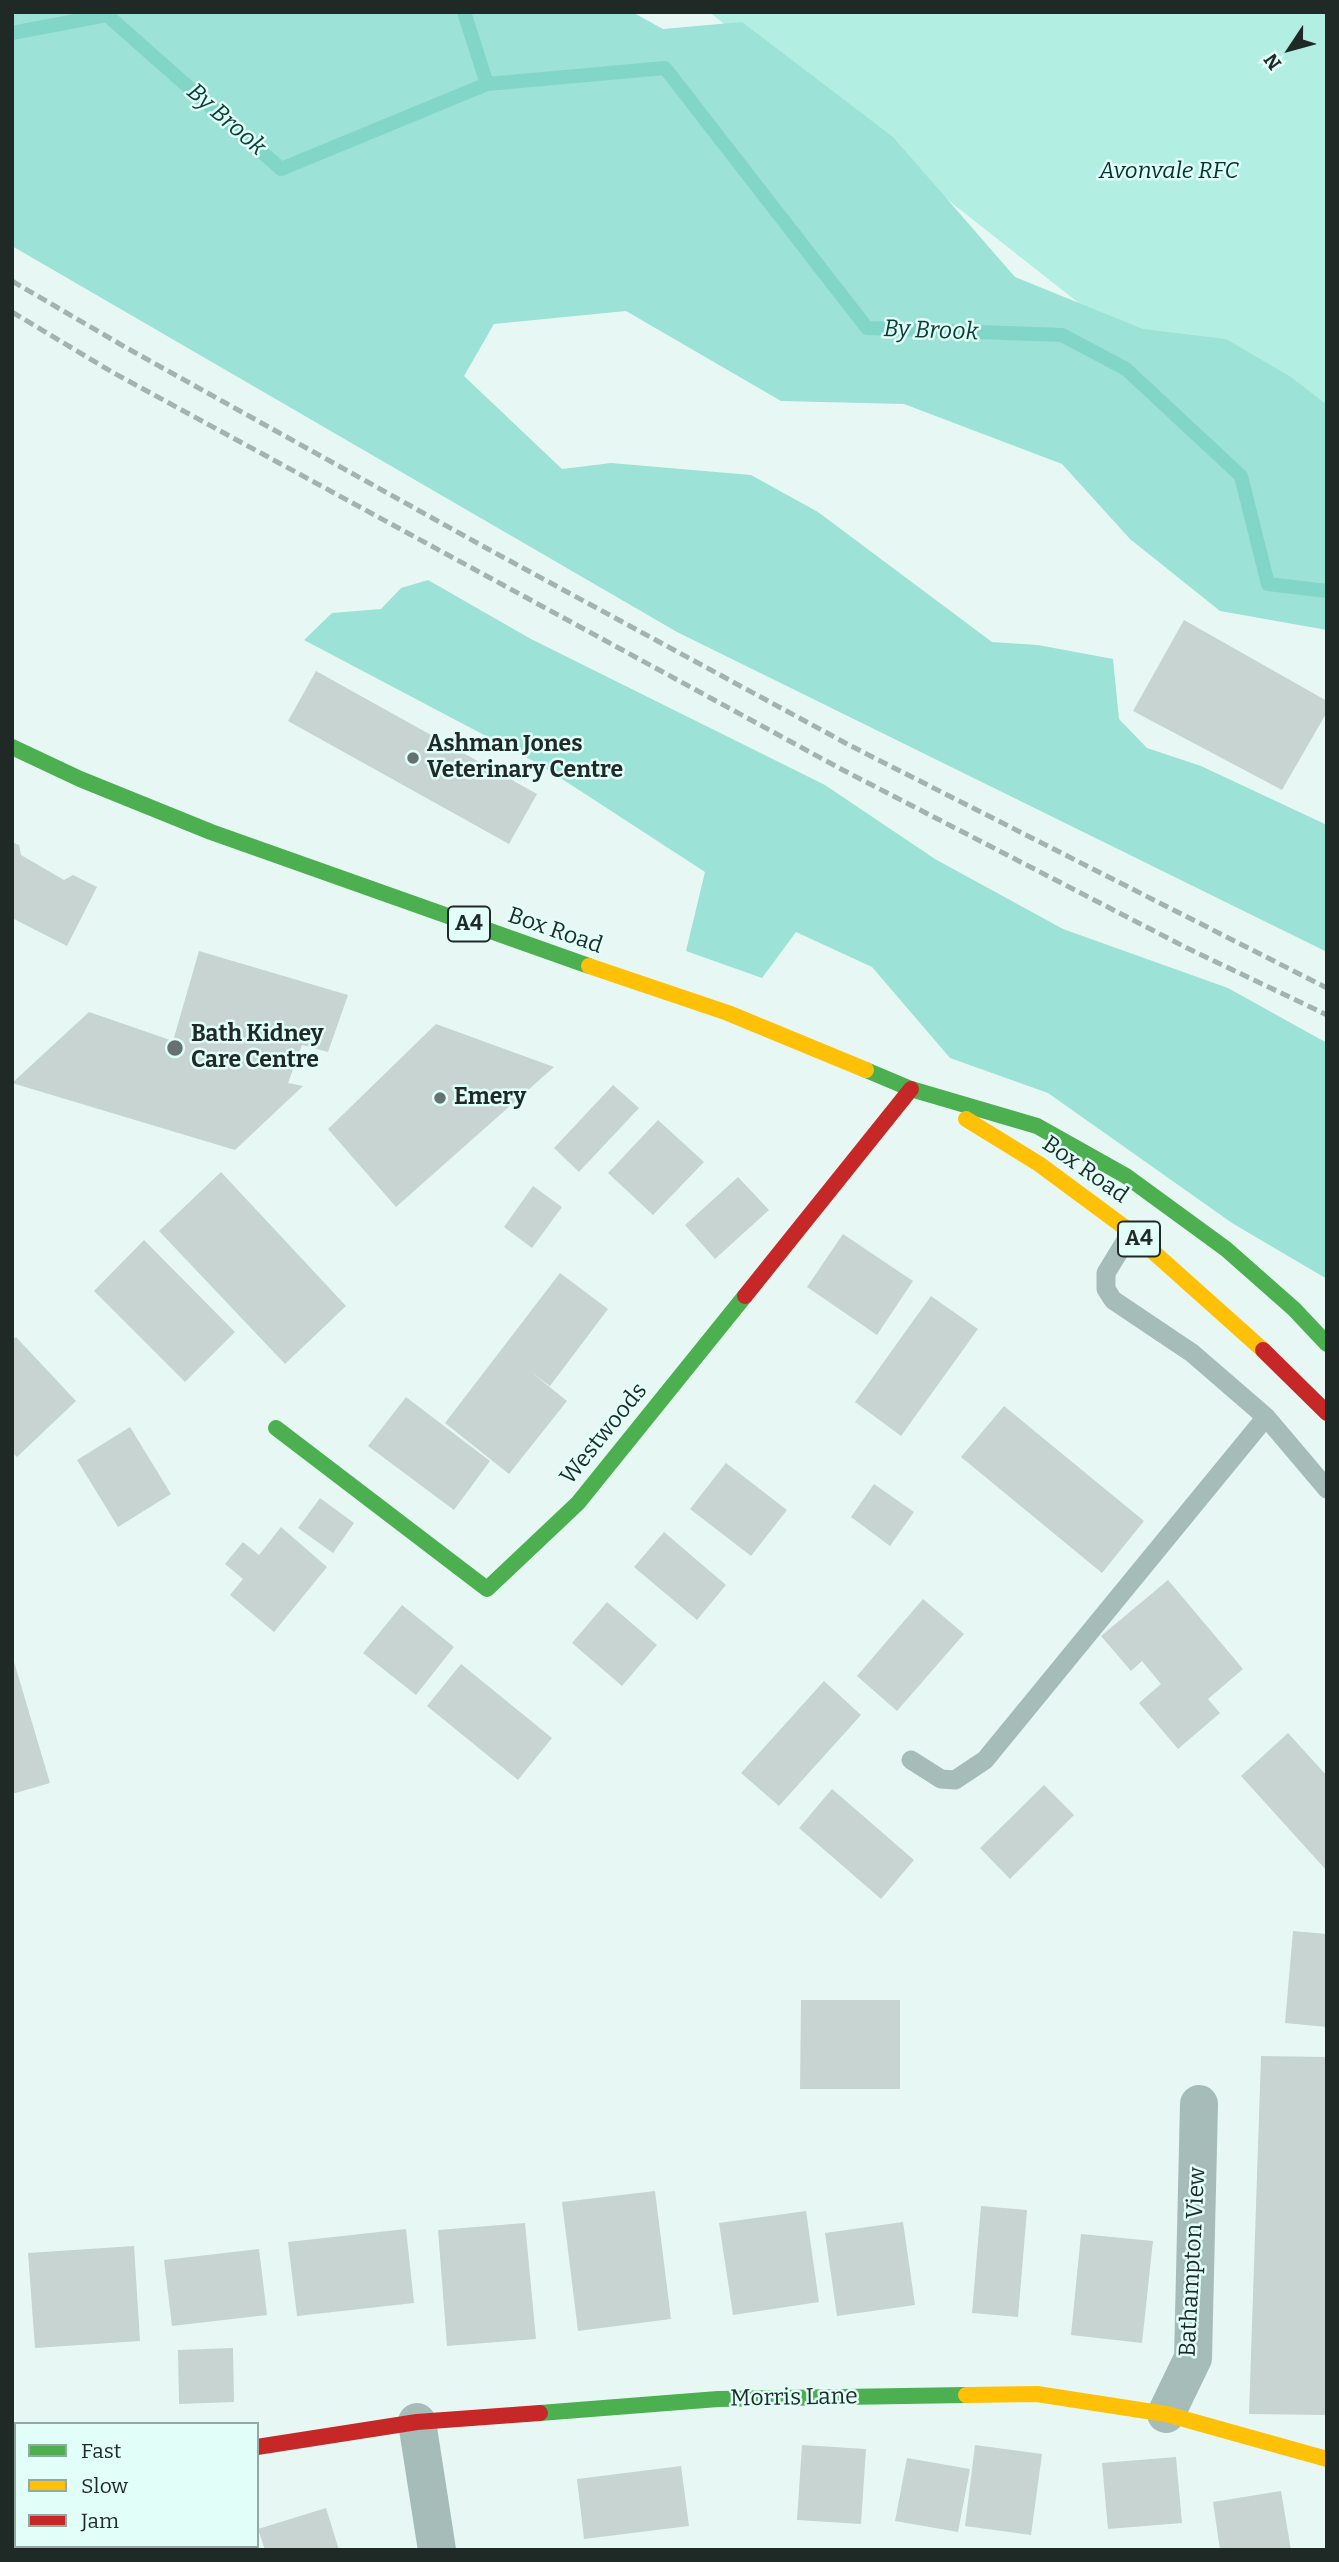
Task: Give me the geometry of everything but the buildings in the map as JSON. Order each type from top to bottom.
[{"type":"main road","name":"Box Road","points":[[12,747],[80,779],[211,832],[499,936],[728,1013],[911,1089],[1037,1126],[1126,1176],[1226,1249],[1294,1309],[1327,1344]]},
{"type":"main road","name":"Westwoods","points":[[276,1428],[487,1589],[578,1503],[911,1089]]},
{"type":"main road","name":"Box Road","points":[[928,1095],[1039,1164],[1131,1231],[1302,1386],[1327,1413]]},
{"type":"main road","name":"Morris Lane","points":[[259,2447],[417,2422],[719,2399],[1037,2394],[1166,2414],[1327,2459]]},
{"type":"street","name":"Bathampton View","points":[[1166,2414],[1193,2358],[1199,2104]]},
{"type":"street","points":[[417,2422],[437,2550]]},
{"type":"lane","points":[[1131,1231],[1106,1273],[1106,1289],[1113,1300],[1192,1353],[1266,1417],[1327,1489]]},
{"type":"lane","points":[[911,1760],[941,1779],[955,1780],[985,1760],[1266,1417]]},
{"type":"green space","points":[[12,12],[632,12],[663,29],[742,22],[893,137],[1015,277],[1143,329],[1226,339],[1291,377],[1327,405],[1327,630],[1220,611],[1130,539],[1062,464],[904,404],[781,401],[626,311],[494,324],[464,376],[562,469],[611,463],[751,475],[818,512],[992,642],[1038,645],[1113,659],[1119,719],[1147,748],[1201,766],[1327,825],[1327,952],[677,632],[12,246]]},
{"type":"green space","name":"Avonvale RFC","points":[[709,12],[1327,12],[1327,432],[1127,341]]},
{"type":"green space","points":[[428,580],[531,639],[825,785],[935,859],[1063,929],[1228,988],[1327,1043],[1327,1279],[1232,1223],[1048,1093],[950,1058],[872,967],[796,932],[762,978],[686,951],[705,872],[539,764],[304,640],[332,613],[381,609],[401,588]]},
{"type":"waterway","name":"By Brook","points":[[464,12],[487,84]]},
{"type":"waterway","name":"By Brook","points":[[12,33],[107,15],[281,169],[487,84],[665,68],[867,328],[1062,335],[1126,369],[1241,476],[1268,584],[1327,591]]},
{"type":"railway","points":[[12,281],[488,549],[851,746],[1327,988]]},
{"type":"railway","points":[[12,312],[112,372],[841,769],[1187,948],[1327,1015]]},
{"type":"traffic: fast","points":[[12,747],[80,779],[211,832],[589,966]]},
{"type":"traffic: fast","points":[[866,1070],[911,1089],[1037,1126],[1126,1176],[1226,1249],[1294,1309],[1327,1344]]},
{"type":"traffic: fast","points":[[276,1428],[487,1589],[578,1503],[745,1296]]},
{"type":"traffic: fast","points":[[540,2413],[718,2399],[966,2395]]},
{"type":"traffic: slow","points":[[589,966],[728,1013],[866,1070]]},
{"type":"traffic: slow","points":[[966,1119],[1039,1164],[1131,1232],[1263,1350]]},
{"type":"traffic: slow","points":[[966,2395],[1037,2394],[1166,2414],[1327,2459]]},
{"type":"traffic: jam","points":[[745,1296],[911,1089]]},
{"type":"traffic: jam","points":[[1263,1350],[1327,1413]]},
{"type":"traffic: jam","points":[[259,2447],[417,2422],[540,2413]]},
{"type":"place","name":"Ashman Jones Veterinary Centre","points":[[413,758]]},
{"type":"place","name":"Bath Kidney Care Centre","points":[[175,1048]]},
{"type":"place","name":"Emery","points":[[440,1098]]}]
